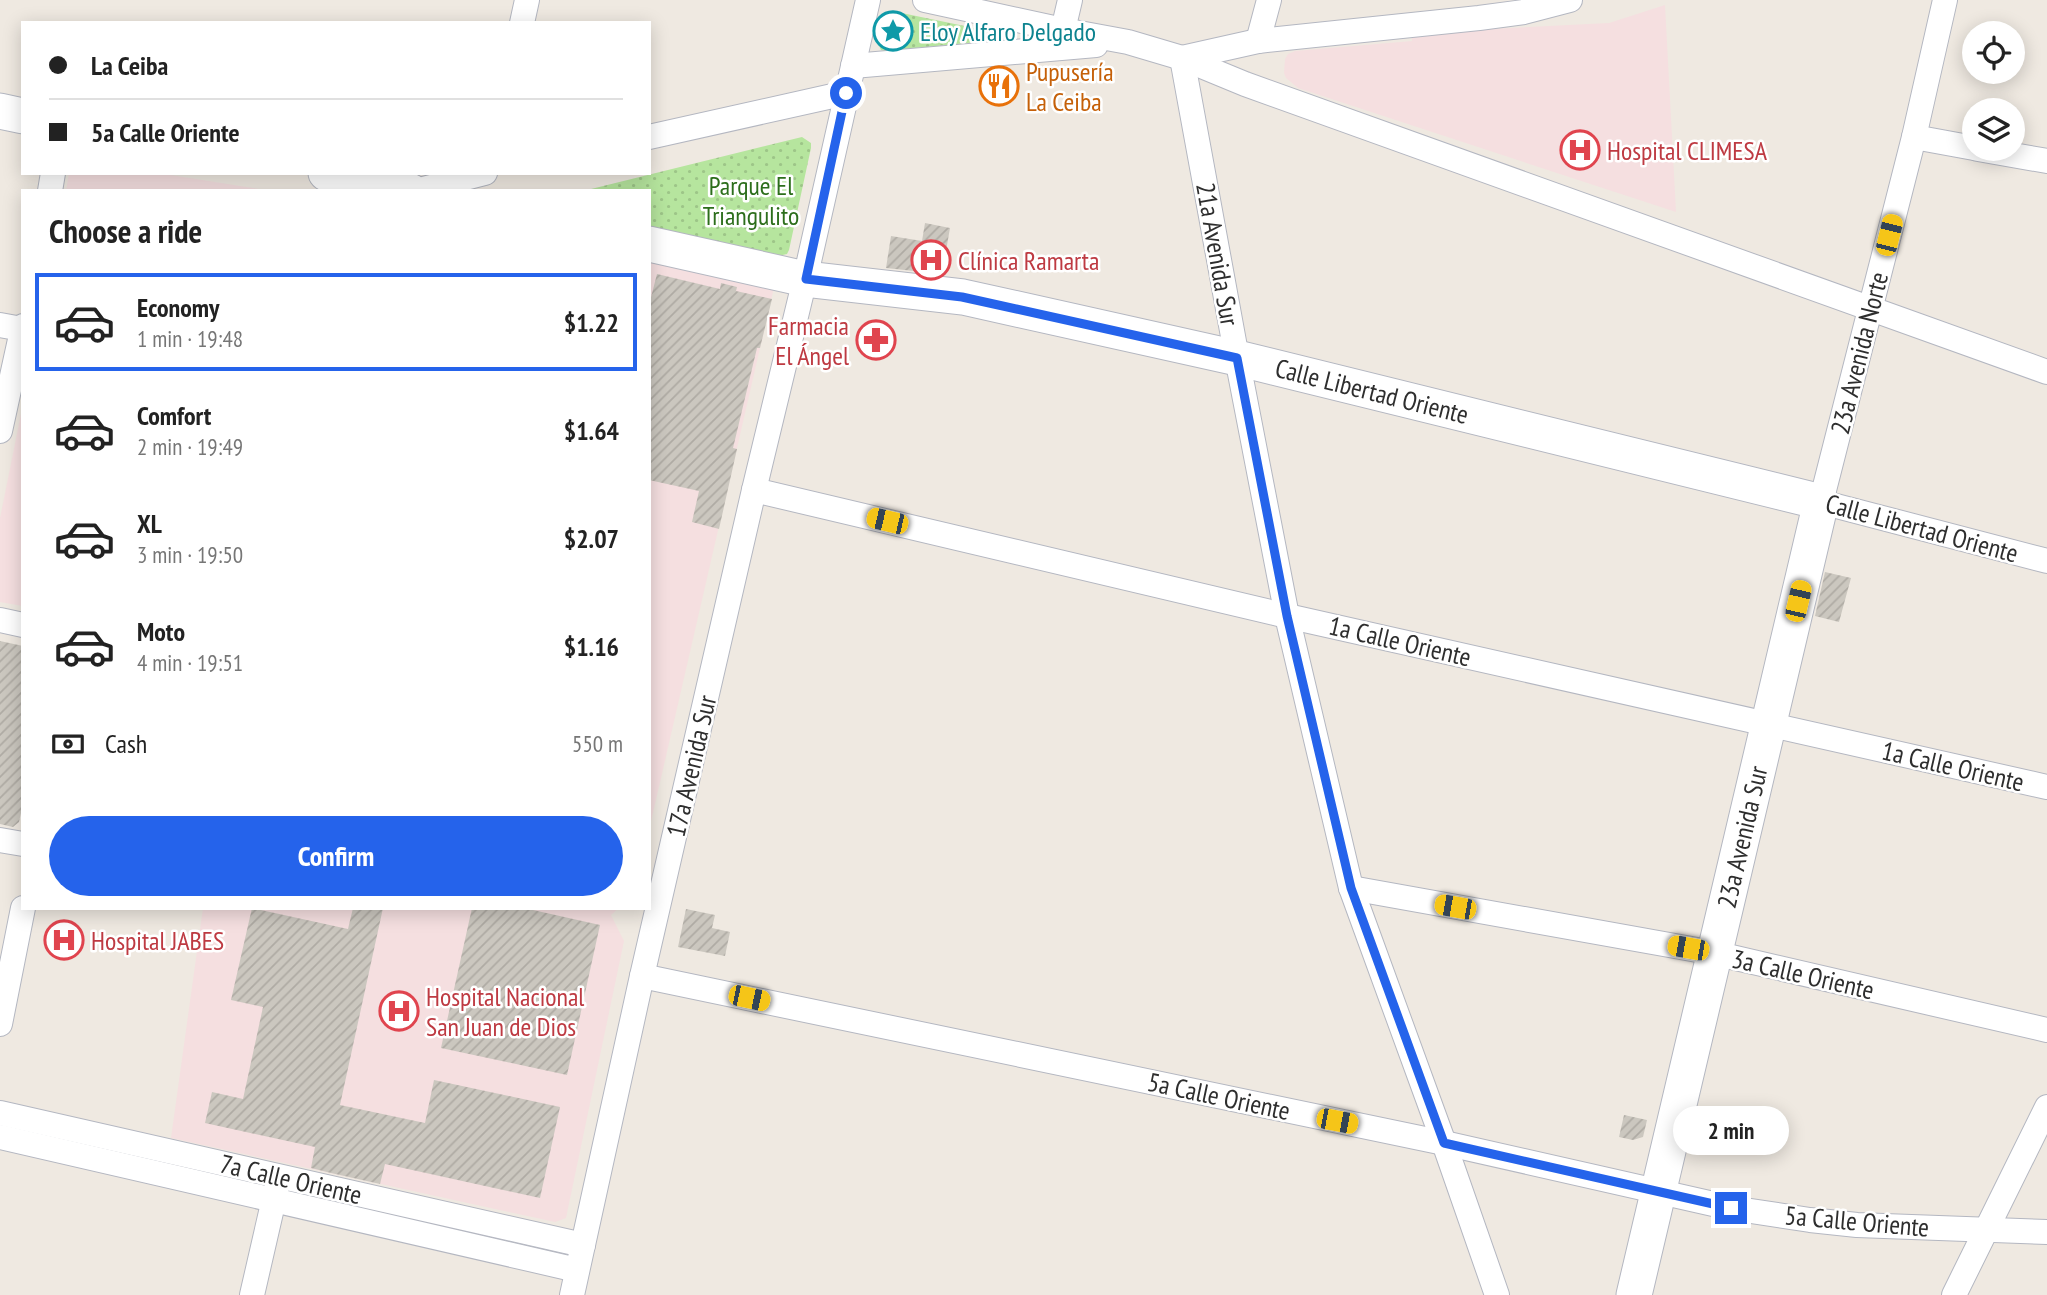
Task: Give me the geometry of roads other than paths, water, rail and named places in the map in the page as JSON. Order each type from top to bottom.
[{"type":"main road","points":[[0,111],[21,116]]},
{"type":"main road","points":[[336,175],[403,189]]},
{"type":"main road","name":"Calle Libertad Oriente","points":[[651,244],[806,279],[962,297],[1237,358],[1821,502]]},
{"type":"main road","name":"23a Avenida Sur","points":[[1634,1295],[1821,502]]},
{"type":"street","points":[[522,21],[527,0]]},
{"type":"street","name":"17a Avenida Sur","points":[[572,1295],[642,976],[754,490],[806,279],[867,0]]},
{"type":"street","points":[[925,0],[1128,42],[1182,58],[1258,89],[2047,372]]},
{"type":"street","points":[[1063,30],[1070,0]]},
{"type":"street","points":[[1258,41],[1269,0]]},
{"type":"street","points":[[1182,58],[1258,41],[1479,18],[1524,12],[1570,0]]},
{"type":"street","name":"23a Avenida Norte","points":[[1821,502],[1914,138],[1945,0]]},
{"type":"street","points":[[853,66],[1128,42]]},
{"type":"street","name":"21a Avenida Sur","points":[[1182,58],[1287,616],[1351,888],[1497,1295]]},
{"type":"street","points":[[651,137],[846,93]]},
{"type":"street","points":[[1914,138],[1962,146]]},
{"type":"street","points":[[2025,157],[2047,161]]},
{"type":"street","points":[[421,189],[477,175]]},
{"type":"street","points":[[0,325],[21,327]]},
{"type":"street","points":[[0,431],[21,332]]},
{"type":"street","name":"1a Calle Oriente","points":[[754,490],[1287,616],[2047,787]]},
{"type":"street","name":"Calle Libertad Oriente","points":[[1821,502],[2047,561]]},
{"type":"street","points":[[0,621],[21,625]]},
{"type":"street","points":[[0,840],[21,844]]},
{"type":"street","name":"3a Calle Oriente","points":[[1351,888],[1714,953],[2047,1030]]},
{"type":"street","points":[[0,1024],[23,910]]},
{"type":"street","name":"5a Calle Oriente","points":[[642,976],[1444,1143],[1731,1208],[1857,1225],[2047,1232]]},
{"type":"street","points":[[1954,1295],[2047,1107]]},
{"type":"street","name":"7a Calle Oriente","points":[[0,1113],[577,1270]]},
{"type":"street","name":"7a Calle Oriente","points":[[0,1137],[583,1245]]},
{"type":"street","points":[[252,1295],[276,1188]]},
{"type":"place","name":"Eloy Alfaro Delgado","points":[[893,31]]},
{"type":"place","name":"Pupusería La Ceiba","points":[[999,86]]},
{"type":"place","name":"Hospital CLIMESA","points":[[1580,150]]},
{"type":"place","name":"Clínica Ramarta","points":[[931,260]]},
{"type":"place","name":"Farmacia El Ángel","points":[[876,340]]},
{"type":"place","name":"Hospital JABES","points":[[64,940]]},
{"type":"place","name":"Hospital Nacional San Juan de Dios","points":[[399,1011]]},
{"type":"park label","name":"Parque El Triangulito","points":[[751,200]]}]
